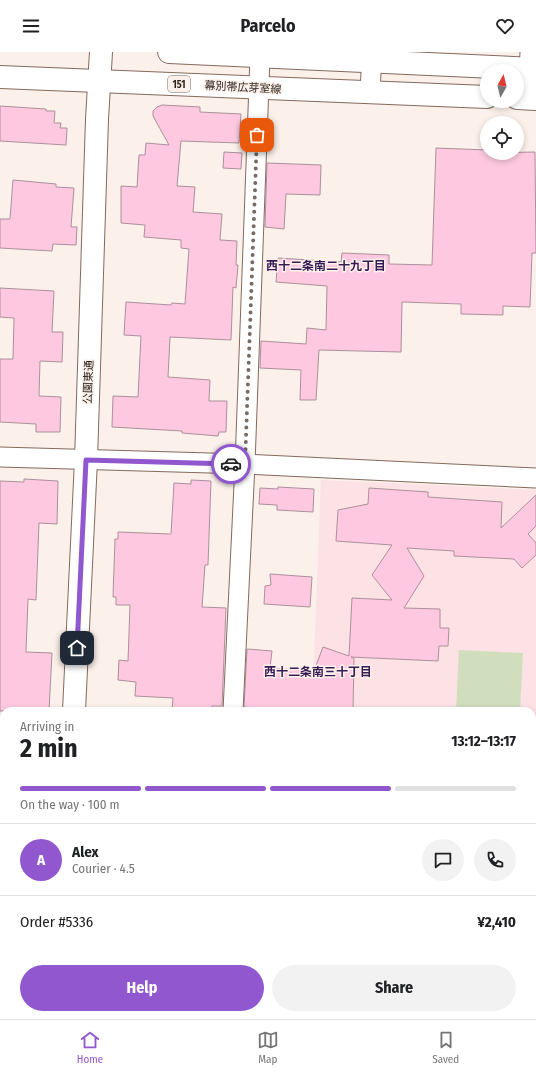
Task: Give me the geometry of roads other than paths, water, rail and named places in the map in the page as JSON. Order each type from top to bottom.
[{"type":"main road","name":"公園東通","points":[[74,707],[86,460],[101,52]]},
{"type":"main road","points":[[169,52],[260,57],[372,57],[532,63]]},
{"type":"main road","name":"幕別帯広芽室線","points":[[0,77],[480,97]]},
{"type":"street","points":[[233,707],[245,464],[260,57]]},
{"type":"street","points":[[370,93],[372,57]]},
{"type":"street","points":[[527,98],[532,63]]},
{"type":"street","points":[[0,457],[245,464],[536,478]]},
{"type":"district","name":"西十二条南二十九丁目","points":[[326,266]]},
{"type":"district","name":"西十二条南三十丁目","points":[[318,672]]}]
